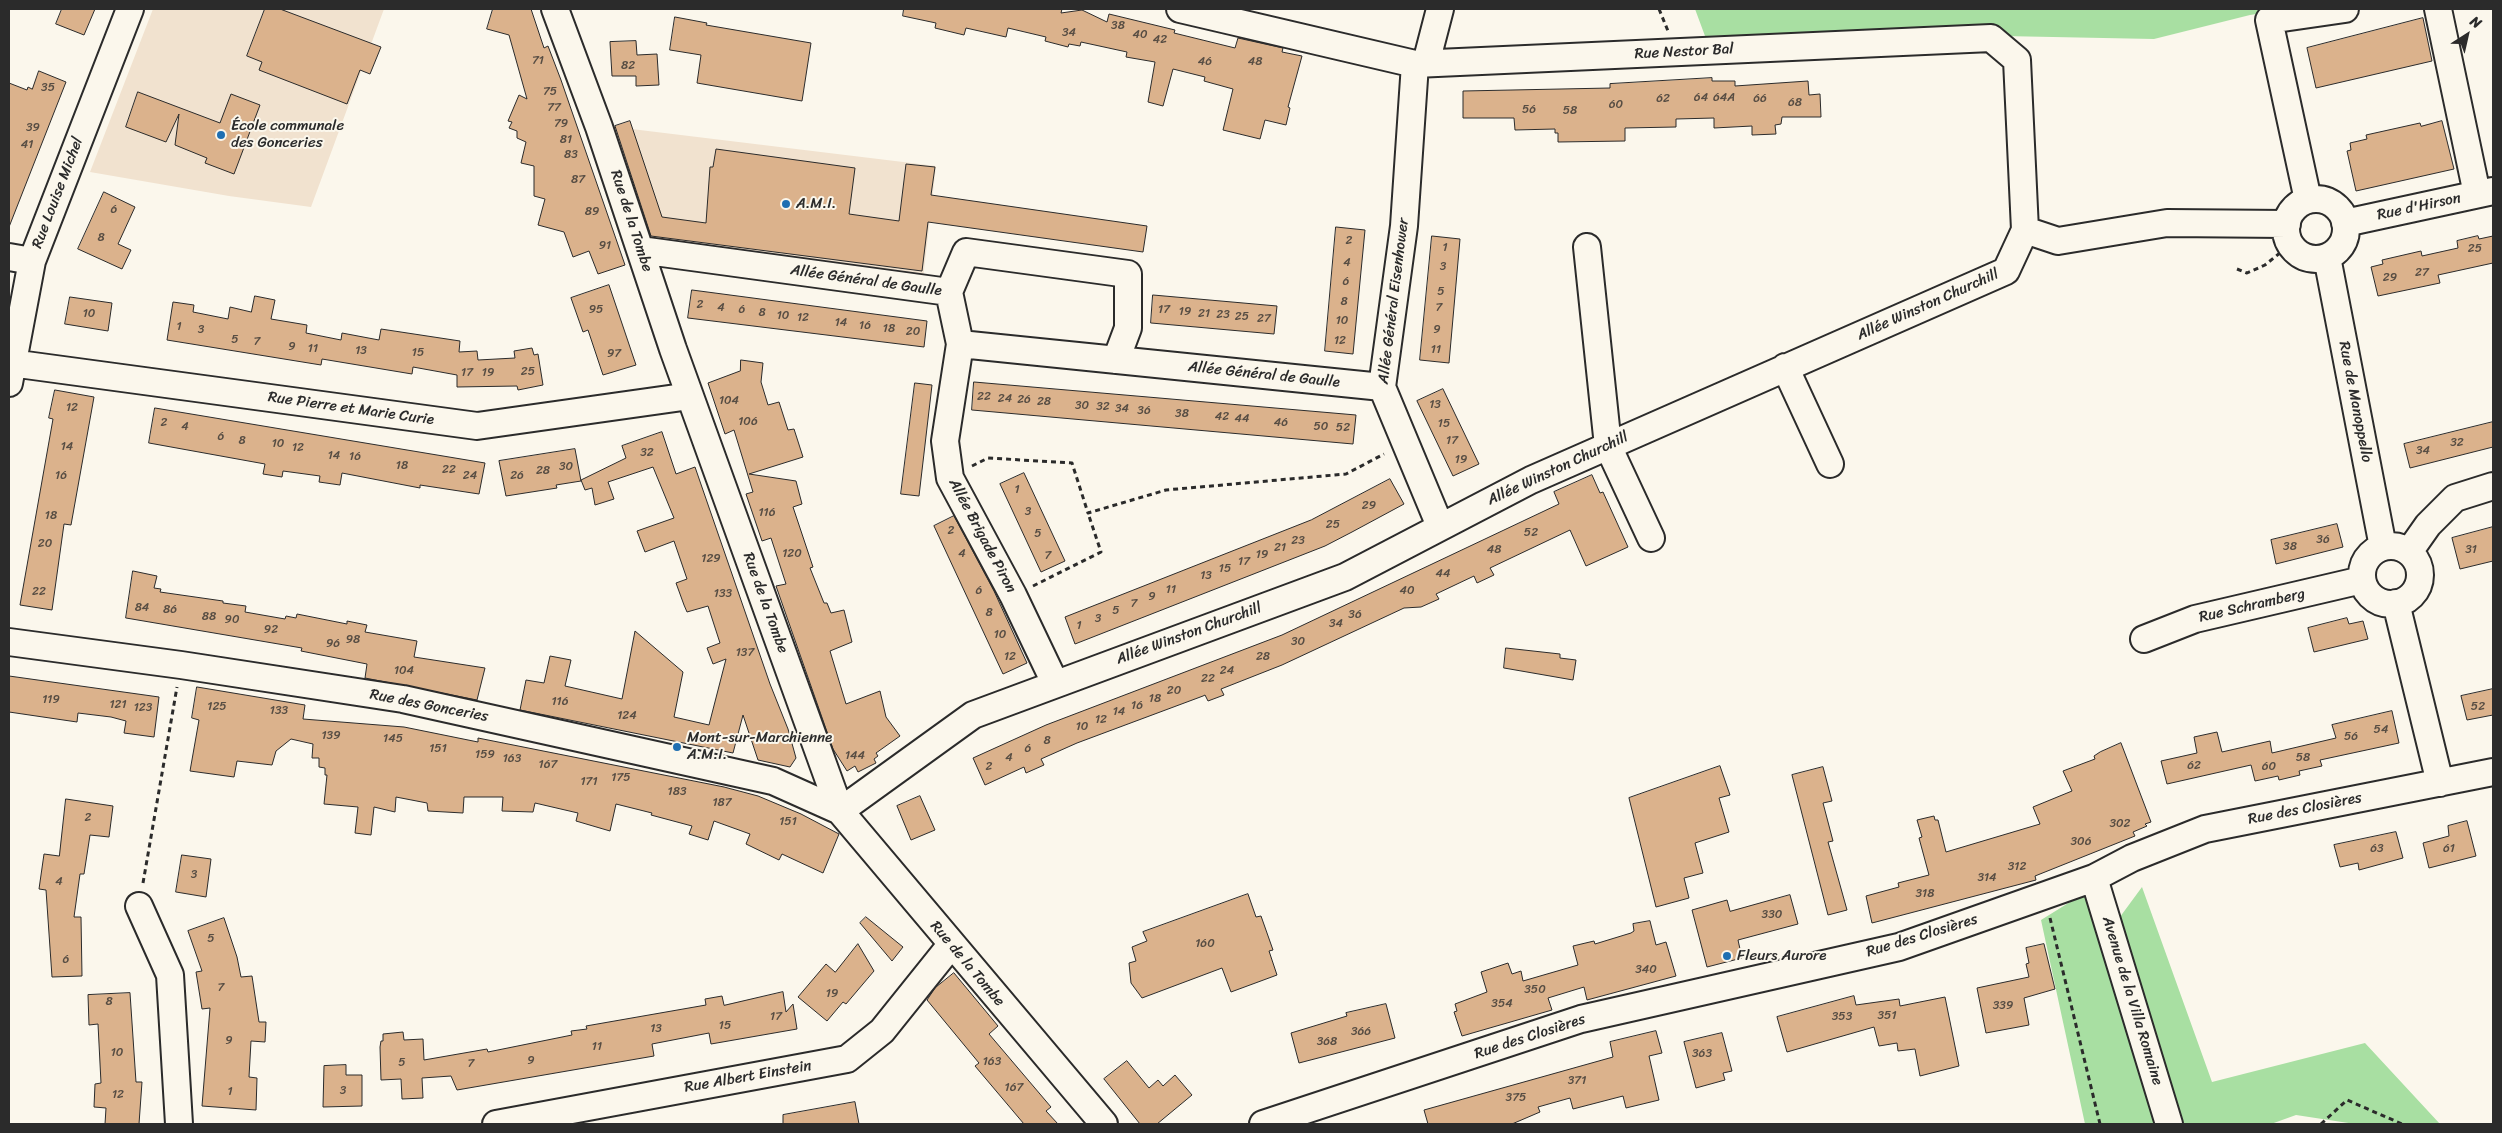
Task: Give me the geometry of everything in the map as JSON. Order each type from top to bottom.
[{"type":"street","name":"Rue Louise Michel","points":[[10,373],[20,259],[130,9]]},
{"type":"street","name":"Rue de la Tombe","points":[[555,9],[599,126],[690,396],[840,811],[1104,1124]]},
{"type":"street","name":"Rue Nestor Bal","points":[[1180,9],[1420,64],[1991,38],[2017,60],[2025,230]]},
{"type":"street","name":"Allée Général Eisenhower","points":[[1440,9],[1420,64],[1404,226],[1382,387],[1440,526]]},
{"type":"street","points":[[2308,200],[2269,20],[2345,9]]},
{"type":"street","points":[[2438,9],[2485,193]]},
{"type":"street","name":"Rue d'Hirson","points":[[2345,223],[2485,193]]},
{"type":"street","points":[[2308,200],[2325,201],[2334,206],[2345,223],[2344,238],[2340,248],[2327,257],[2316,259],[2306,257],[2297,252],[2289,234],[2290,215],[2296,207],[2308,200]]},
{"type":"street","points":[[2025,230],[2058,241],[2167,223],[2289,234]]},
{"type":"street","name":"Allée Winston Churchill","points":[[840,811],[972,716],[1055,683],[1345,577],[1531,480],[1784,367],[2006,271],[2025,230]]},
{"type":"street","points":[[1587,247],[1608,446],[1651,538]]},
{"type":"street","name":"Allée Général de Gaulle","points":[[640,250],[949,292],[966,252],[1128,274],[1128,328],[1116,360]]},
{"type":"street","name":"Rue de Manoppello","points":[[2327,257],[2383,547]]},
{"type":"street","name":"Allée Brigade Piron","points":[[949,292],[960,344],[945,442],[950,478],[1013,595],[1055,683]]},
{"type":"street","name":"Allée Général de Gaulle","points":[[960,344],[1382,387]]},
{"type":"street","points":[[1784,367],[1830,464]]},
{"type":"street","name":"Rue Pierre et Marie Curie","points":[[10,373],[477,426],[690,396]]},
{"type":"street","points":[[2409,552],[2428,525],[2455,498],[2493,486]]},
{"type":"street","points":[[2383,547],[2398,547],[2409,552],[2417,562],[2419,570],[2418,583],[2411,595],[2396,603],[2387,603],[2371,596],[2362,580],[2364,563],[2369,556],[2383,547]]},
{"type":"street","name":"Rue Schramberg","points":[[2144,639],[2195,619],[2362,580]]},
{"type":"street","points":[[2396,603],[2440,783]]},
{"type":"street","name":"Rue des Gonceries","points":[[9,642],[181,665],[403,699],[773,781],[840,811]]},
{"type":"street","name":"Rue des Closières","points":[[1262,1124],[1581,1019],[1899,947],[2094,878],[2132,858],[2205,829],[2493,772]]},
{"type":"street","name":"Avenue de la Villa Romaine","points":[[2094,878],[2169,1124]]},
{"type":"street","points":[[139,906],[170,975],[179,1124]]},
{"type":"street","name":"Rue Albert Einstein","points":[[496,1124],[847,1059],[882,1031],[951,944]]},
{"type":"path","points":[[2237,269],[2247,273],[2265,265],[2289,234]]},
{"type":"path","points":[[1088,512],[1166,490],[1346,474],[1405,442]]},
{"type":"path","points":[[950,478],[988,458],[1072,463],[1100,552],[1013,595]]},
{"type":"path","points":[[139,906],[181,665]]},
{"type":"path","points":[[2044,896],[2100,1124]]},
{"type":"path","points":[[2321,1124],[2347,1100],[2402,1124]]},
{"type":"shaded area","name":"École communale des Gonceries","points":[[153,9],[384,9],[311,207],[229,196],[90,172]]},
{"type":"shaded area","name":"A.M.I.","points":[[615,127],[936,166],[922,288],[652,243]]},
{"type":"green space","points":[[1695,9],[2290,9],[2250,15],[2154,39],[1851,33],[1705,36]]},
{"type":"green space","points":[[2142,887],[2212,1082],[2365,1043],[2440,1124],[2355,1124],[2296,1115],[2271,1124],[2177,1124],[2117,921]]},
{"type":"green space","points":[[2091,889],[2164,1124],[2085,1124],[2041,920]]},
{"type":"building","points":[[62,9],[95,9],[84,35],[56,24]]},
{"type":"building","points":[[265,9],[280,9],[381,47],[370,74],[360,70],[347,104],[259,70],[262,62],[247,56]]},
{"type":"building","points":[[493,9],[531,9],[544,48],[548,46],[561,80],[625,265],[598,274],[589,251],[573,257],[564,232],[538,225],[545,199],[534,196],[534,166],[521,163],[526,142],[517,138],[517,131],[509,128],[512,122],[508,121],[519,95],[527,99],[509,35],[487,29]]},
{"type":"building","points":[[904,9],[1062,9],[1061,13],[1082,10],[1107,22],[1109,14],[1175,30],[1174,33],[1235,48],[1238,38],[1283,48],[1282,52],[1302,56],[1288,107],[1290,108],[1286,125],[1265,120],[1260,139],[1223,130],[1233,89],[1204,81],[1205,77],[1173,69],[1163,106],[1148,102],[1155,62],[1126,57],[1127,52],[1081,42],[1080,46],[1069,44],[1068,47],[1045,41],[1046,37],[1008,28],[1006,37],[966,28],[964,35],[935,28],[936,23],[903,16]]},
{"type":"building","points":[[675,17],[707,23],[706,25],[811,43],[802,101],[697,83],[701,55],[670,50]]},
{"type":"building","points":[[2423,18],[2432,61],[2316,88],[2307,48]]},
{"type":"building","points":[[636,41],[637,55],[657,54],[659,85],[636,86],[636,76],[612,76],[610,42]]},
{"type":"building","points":[[39,71],[66,82],[9,227],[9,83],[27,90],[28,87],[32,89]]},
{"type":"building","points":[[1712,78],[1712,81],[1735,81],[1735,86],[1808,81],[1809,95],[1820,94],[1821,117],[1782,117],[1781,124],[1775,125],[1776,134],[1752,135],[1752,126],[1714,128],[1714,118],[1676,119],[1676,127],[1625,128],[1625,141],[1558,142],[1558,133],[1555,133],[1555,129],[1515,130],[1514,118],[1463,118],[1463,91],[1610,88],[1610,84]]},
{"type":"building","points":[[138,92],[220,123],[231,94],[260,105],[234,174],[205,163],[207,158],[175,145],[179,114],[166,142],[126,127]]},
{"type":"building","name":"A.M.I.","points":[[630,121],[662,217],[706,223],[710,167],[713,167],[716,149],[855,168],[849,214],[899,221],[906,164],[935,167],[931,195],[1147,226],[1143,252],[928,222],[922,271],[651,236],[615,126]]},
{"type":"building","points":[[2442,121],[2454,169],[2356,191],[2347,151],[2351,150],[2350,143],[2367,139],[2366,135],[2420,123],[2421,126]]},
{"type":"building","points":[[104,192],[135,207],[118,244],[131,250],[122,269],[78,249]]},
{"type":"building","points":[[1336,227],[1365,230],[1353,354],[1325,351]]},
{"type":"building","points":[[1432,236],[1460,239],[1449,363],[1420,360]]},
{"type":"building","points":[[2478,236],[2479,239],[2493,236],[2493,263],[2438,275],[2440,283],[2378,296],[2371,267],[2383,264],[2382,260],[2421,251],[2422,256],[2458,248],[2457,241]]},
{"type":"building","points":[[609,285],[636,365],[603,375],[588,330],[583,332],[571,298]]},
{"type":"building","points":[[692,290],[927,321],[924,347],[688,318]]},
{"type":"building","points":[[1153,295],[1277,306],[1274,334],[1151,323]]},
{"type":"building","points":[[255,296],[275,300],[271,319],[307,325],[306,333],[341,340],[342,333],[379,340],[381,329],[460,341],[459,352],[477,351],[478,360],[515,358],[514,351],[532,348],[534,355],[538,354],[543,385],[518,390],[517,386],[457,387],[457,375],[413,367],[412,374],[322,359],[321,365],[167,340],[173,302],[194,305],[193,312],[228,319],[230,307],[251,312]]},
{"type":"building","points":[[70,297],[112,303],[108,331],[65,324]]},
{"type":"building","points":[[741,360],[763,363],[761,382],[768,405],[779,402],[788,430],[794,429],[803,457],[749,474],[796,481],[802,504],[793,507],[813,567],[810,568],[824,603],[827,603],[831,613],[844,610],[852,642],[830,651],[846,704],[880,691],[886,717],[900,736],[876,753],[878,756],[874,759],[876,763],[858,772],[855,766],[847,771],[833,749],[776,586],[786,584],[771,538],[762,541],[746,494],[753,492],[734,430],[725,434],[708,383],[740,371]]},
{"type":"building","points":[[974,382],[1356,415],[1353,444],[972,410]]},
{"type":"building","points":[[915,383],[932,385],[919,496],[901,494]]},
{"type":"building","points":[[1443,389],[1479,464],[1453,476],[1417,401]]},
{"type":"building","points":[[55,390],[94,397],[71,525],[64,524],[52,610],[20,605],[53,419],[49,418]]},
{"type":"building","points":[[155,408],[485,463],[479,494],[420,485],[420,488],[342,473],[340,485],[319,482],[320,476],[283,471],[282,477],[263,474],[265,464],[149,443]]},
{"type":"building","points":[[2493,422],[2493,447],[2410,468],[2404,444]]},
{"type":"building","points":[[662,432],[676,474],[695,467],[770,684],[788,729],[796,758],[790,767],[758,760],[743,715],[733,753],[520,710],[526,680],[544,683],[550,656],[571,660],[565,686],[622,699],[635,631],[683,672],[674,717],[709,725],[726,659],[713,664],[707,648],[720,643],[708,606],[687,612],[676,583],[687,579],[674,541],[645,552],[637,531],[674,518],[653,467],[608,482],[614,499],[595,505],[592,488],[585,490],[581,480],[626,458],[622,446]]},
{"type":"building","points":[[575,449],[581,481],[556,485],[557,488],[506,496],[499,461]]},
{"type":"building","points":[[1024,473],[1065,561],[1041,572],[1000,484]]},
{"type":"building","points":[[1592,475],[1600,493],[1603,492],[1628,547],[1586,566],[1570,530],[1490,568],[1494,575],[1477,583],[1474,576],[1436,594],[1439,599],[1421,607],[1404,608],[1282,665],[1221,689],[1224,695],[1208,701],[1205,695],[1077,743],[1041,759],[1044,765],[1026,773],[1024,767],[985,785],[973,758],[1046,725],[1282,635],[1559,504],[1554,492]]},
{"type":"building","points":[[1390,479],[1404,504],[1352,532],[1325,546],[1075,644],[1065,617],[1311,520]]},
{"type":"building","points":[[954,516],[994,591],[1027,663],[1003,674],[934,526]]},
{"type":"building","points":[[2337,524],[2343,547],[2276,564],[2271,540]]},
{"type":"building","points":[[2493,527],[2493,561],[2460,569],[2452,538]]},
{"type":"building","points":[[133,571],[157,576],[154,588],[161,589],[160,592],[223,601],[223,603],[246,606],[245,612],[285,619],[286,616],[296,618],[297,614],[347,624],[347,621],[367,625],[365,632],[417,641],[414,657],[485,668],[477,700],[365,678],[367,664],[301,651],[302,648],[126,618]]},
{"type":"building","points":[[2347,618],[2349,624],[2363,621],[2368,639],[2314,652],[2308,628]]},
{"type":"building","points":[[1506,648],[1560,654],[1560,658],[1576,660],[1573,680],[1504,668]]},
{"type":"building","points":[[9,676],[159,697],[154,737],[124,733],[126,721],[111,717],[78,713],[77,722],[9,712]]},
{"type":"building","points":[[197,687],[305,705],[303,719],[404,727],[478,742],[478,738],[724,787],[758,796],[801,814],[839,834],[823,873],[782,854],[779,860],[746,844],[750,834],[714,821],[708,840],[689,834],[692,826],[616,804],[610,831],[576,821],[578,813],[535,803],[533,812],[502,811],[503,797],[464,797],[463,813],[428,811],[427,803],[396,797],[395,812],[374,807],[371,835],[355,833],[358,807],[324,804],[327,775],[325,775],[325,768],[319,767],[319,758],[312,758],[313,744],[291,739],[276,751],[272,765],[237,761],[234,777],[190,771],[199,720],[192,718]]},
{"type":"building","points":[[2493,689],[2493,715],[2467,720],[2461,696]]},
{"type":"building","points":[[2392,711],[2399,743],[2320,760],[2322,766],[2299,771],[2300,775],[2279,780],[2278,776],[2255,781],[2251,765],[2167,784],[2161,761],[2197,753],[2194,737],[2217,732],[2222,752],[2270,741],[2272,753],[2336,738],[2332,725]]},
{"type":"building","points":[[2121,743],[2151,822],[2145,824],[2147,826],[2133,832],[2135,836],[2035,876],[2036,880],[1872,923],[1866,896],[1899,887],[1898,883],[1929,875],[1919,838],[1922,837],[1917,820],[1934,816],[1935,820],[1938,820],[1946,852],[2040,824],[2033,807],[2072,791],[2063,771],[2095,759],[2094,756],[2100,752]]},
{"type":"building","points":[[1720,766],[1730,795],[1719,798],[1729,832],[1695,843],[1703,873],[1684,878],[1689,898],[1656,907],[1629,798]]},
{"type":"building","points":[[1823,767],[1832,801],[1823,803],[1833,841],[1828,842],[1847,910],[1828,915],[1792,775]]},
{"type":"building","points":[[920,796],[935,830],[911,840],[897,806]]},
{"type":"building","points":[[66,799],[113,806],[109,837],[90,835],[84,874],[80,874],[74,917],[81,917],[82,976],[52,977],[46,890],[39,889],[44,854],[59,856]]},
{"type":"building","points":[[2467,821],[2476,856],[2429,868],[2423,843],[2449,836],[2448,826]]},
{"type":"building","points":[[2396,832],[2403,858],[2359,870],[2358,863],[2340,867],[2334,845]]},
{"type":"building","points":[[182,855],[211,859],[206,897],[176,892]]},
{"type":"building","points":[[1248,894],[1256,917],[1261,916],[1273,950],[1269,951],[1277,975],[1231,992],[1222,968],[1142,998],[1131,983],[1129,963],[1136,961],[1132,947],[1147,941],[1143,932]]},
{"type":"building","points":[[1790,895],[1798,924],[1738,940],[1742,958],[1707,967],[1692,910],[1727,900],[1730,911]]},
{"type":"building","points":[[866,917],[903,947],[892,961],[860,923]]},
{"type":"building","points":[[224,918],[237,957],[241,977],[252,976],[259,1022],[266,1022],[265,1042],[251,1041],[249,1077],[257,1078],[256,1110],[202,1106],[210,1008],[202,1009],[196,972],[202,971],[188,931]]},
{"type":"building","points":[[1650,921],[1656,945],[1666,942],[1676,976],[1587,1000],[1584,987],[1548,998],[1552,1010],[1462,1036],[1454,1012],[1457,1011],[1455,1004],[1487,992],[1481,972],[1508,963],[1512,974],[1521,971],[1523,981],[1578,965],[1573,946],[1594,941],[1595,944],[1631,933],[1634,931],[1633,924]]},
{"type":"building","points":[[858,944],[874,971],[846,1004],[843,1002],[827,1021],[798,997],[826,964],[835,972]]},
{"type":"building","points":[[2044,944],[2055,989],[2024,998],[2029,1025],[1986,1033],[1977,988],[2029,977],[2026,964],[2029,963],[2026,948]]},
{"type":"building","points":[[954,973],[998,1026],[989,1034],[1051,1107],[1046,1111],[1058,1124],[1024,1124],[975,1066],[979,1063],[927,1000],[935,988]]},
{"type":"building","points":[[783,992],[786,1012],[793,1004],[797,1029],[711,1044],[709,1033],[652,1044],[654,1056],[457,1090],[451,1076],[422,1078],[423,1098],[402,1099],[401,1079],[381,1080],[380,1047],[381,1041],[383,1041],[383,1034],[403,1032],[404,1040],[423,1039],[424,1060],[487,1049],[488,1052],[572,1035],[571,1031],[587,1029],[586,1026],[706,1005],[705,999],[722,996],[724,1005]]},
{"type":"building","points":[[130,993],[136,1082],[142,1082],[139,1124],[105,1124],[106,1108],[94,1107],[95,1084],[101,1083],[98,1024],[89,1025],[88,995]]},
{"type":"building","points":[[1854,996],[1856,1005],[1899,999],[1900,1006],[1945,997],[1959,1066],[1920,1076],[1915,1049],[1898,1051],[1897,1043],[1879,1046],[1874,1027],[1787,1052],[1777,1017]]},
{"type":"building","points":[[1386,1004],[1395,1038],[1299,1063],[1291,1033],[1347,1016],[1346,1013]]},
{"type":"building","points":[[1656,1031],[1662,1053],[1649,1056],[1659,1100],[1626,1108],[1623,1096],[1573,1109],[1570,1098],[1538,1107],[1540,1112],[1512,1124],[1428,1124],[1424,1110],[1613,1057],[1610,1042]]},
{"type":"building","points":[[1722,1033],[1732,1071],[1723,1073],[1725,1080],[1696,1088],[1684,1042]]},
{"type":"building","points":[[1127,1061],[1149,1088],[1158,1080],[1163,1086],[1175,1075],[1192,1095],[1157,1124],[1140,1124],[1104,1079]]},
{"type":"building","points":[[346,1065],[346,1075],[362,1075],[362,1106],[323,1107],[324,1066]]},
{"type":"building","points":[[855,1102],[859,1124],[783,1124],[783,1115]]},
{"type":"place","name":"École communale des Gonceries","points":[[221,135]]},
{"type":"place","name":"A.M.I.","points":[[786,204]]},
{"type":"place","name":"Mont-sur-Marchienne A.M.I.","points":[[677,747]]},
{"type":"place","name":"Fleurs Aurore","points":[[1727,956]]}]
